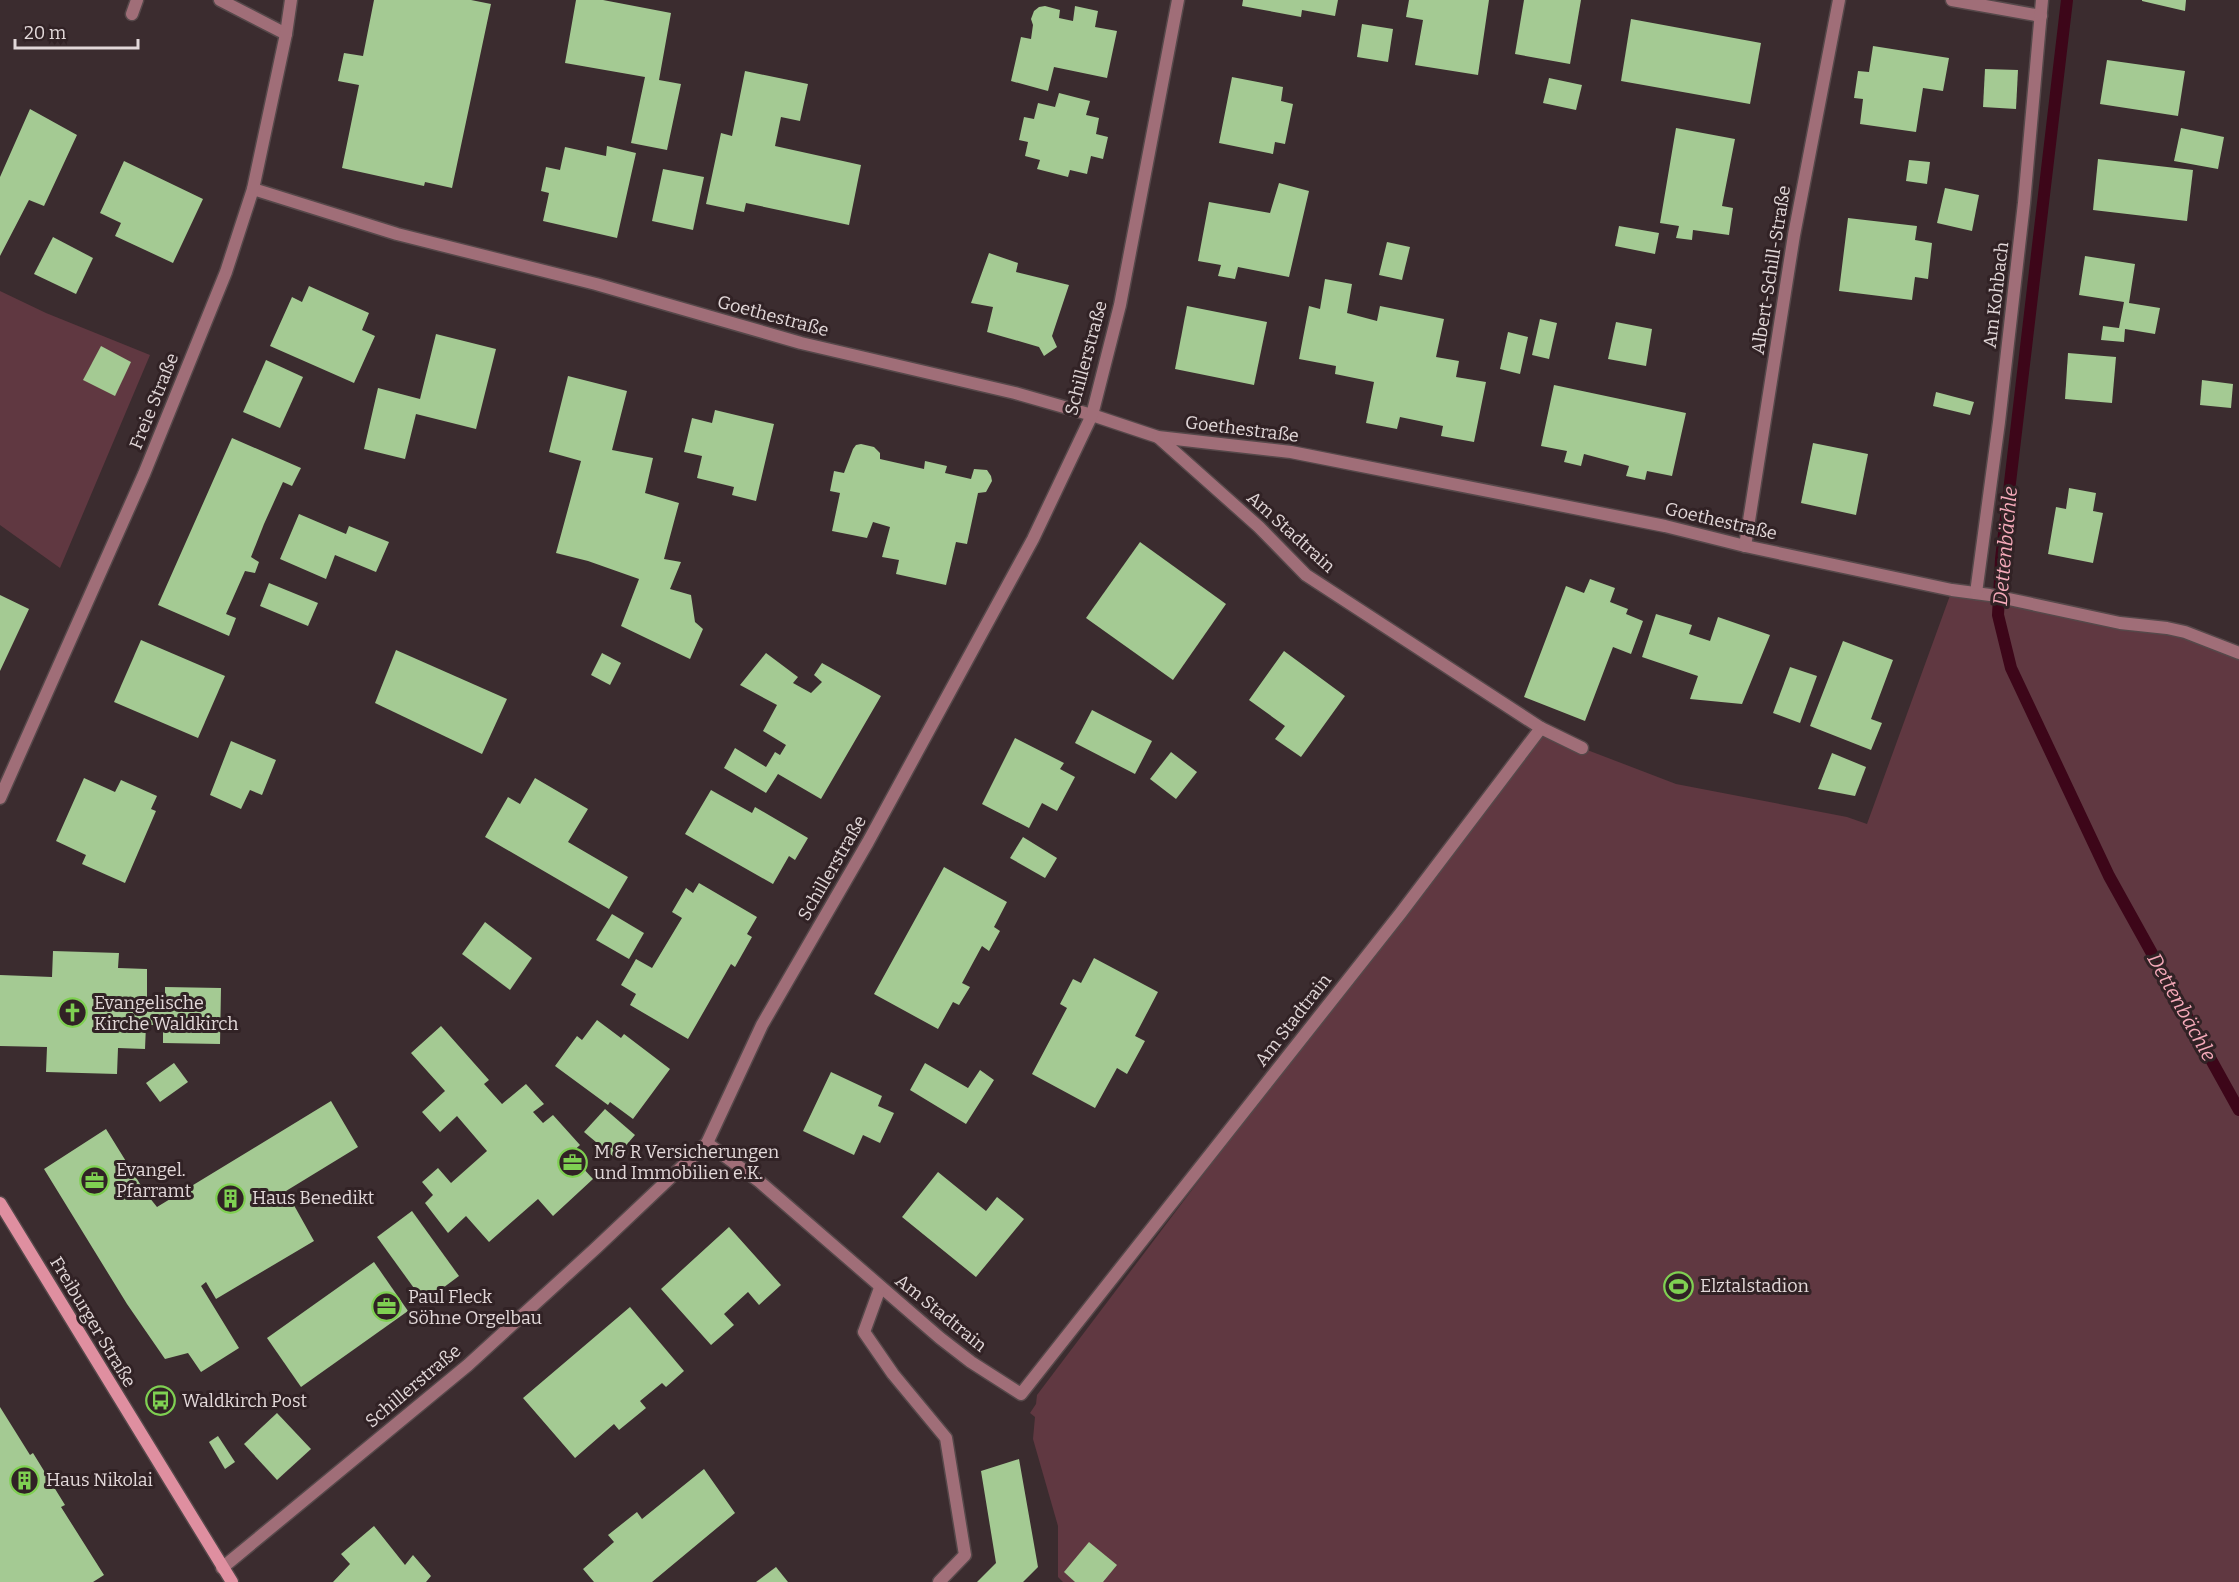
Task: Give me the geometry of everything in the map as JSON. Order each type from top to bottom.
[{"type":"street","points":[[132,14],[137,0]]},
{"type":"street","points":[[220,0],[286,34]]},
{"type":"street","name":"Freie Straße","points":[[0,798],[144,474],[226,272],[253,189],[291,0]]},
{"type":"street","name":"Schillerstraße","points":[[222,1568],[468,1365],[707,1143],[762,1025],[868,842],[1033,539],[1092,415],[1120,305],[1178,0]]},
{"type":"street","name":"Albert-Schill-Straße","points":[[1744,546],[1794,235],[1839,0]]},
{"type":"street","points":[[1952,0],[2041,16]]},
{"type":"street","name":"Am Kohbach","points":[[1976,593],[2019,250],[2042,0]]},
{"type":"street","name":"Goethestraße","points":[[253,189],[397,234],[596,284],[801,343],[1015,393],[1158,437],[1291,452],[1665,526],[1744,546],[1952,590],[1990,595],[2120,623],[2167,628],[2185,632],[2239,653]]},
{"type":"street","name":"Am Stadtrain","points":[[707,1143],[760,1182],[880,1288],[970,1362],[1021,1394],[1400,914],[1541,728],[1306,575],[1259,527],[1158,437]]},
{"type":"street","points":[[1541,728],[1582,748]]},
{"type":"street","name":"Freiburger Straße","points":[[0,1203],[232,1582]]},
{"type":"street","points":[[880,1288],[864,1332],[893,1374],[946,1438],[965,1555],[939,1582]]},
{"type":"shaded area","points":[[0,291],[46,313],[150,355],[60,568],[0,525]]},
{"type":"shaded area","name":"Elztalstadion","points":[[1952,590],[2167,628],[2239,653],[2239,1582],[1063,1582],[1058,1577],[1058,1526],[1033,1439],[1035,1417],[1030,1413],[1036,1404],[1037,1395],[1541,728],[1582,748],[1676,784],[1847,817],[1867,824]]},
{"type":"building","points":[[374,0],[471,0],[491,4],[452,188],[425,182],[424,186],[342,168],[359,85],[338,81],[344,53],[363,56]]},
{"type":"building","points":[[576,0],[603,0],[671,13],[659,80],[681,84],[667,150],[631,143],[645,77],[565,63]]},
{"type":"building","points":[[1243,0],[1338,0],[1335,16],[1302,10],[1301,17],[1242,6]]},
{"type":"building","points":[[1409,0],[1489,0],[1478,75],[1415,65],[1423,20],[1406,17]]},
{"type":"building","points":[[1524,0],[1581,0],[1570,64],[1515,54]]},
{"type":"building","points":[[2186,0],[2185,11],[2142,1]]},
{"type":"building","points":[[1045,6],[1060,10],[1059,18],[1073,21],[1075,6],[1098,11],[1095,27],[1117,31],[1107,78],[1054,67],[1048,91],[1011,81],[1021,37],[1031,39],[1033,25],[1031,19],[1034,11]]},
{"type":"building","points":[[1631,19],[1761,43],[1750,104],[1621,81]]},
{"type":"building","points":[[1362,24],[1393,29],[1388,62],[1357,57]]},
{"type":"building","points":[[1873,46],[1949,58],[1943,91],[1923,88],[1916,132],[1860,124],[1863,99],[1854,98],[1858,71],[1869,72]]},
{"type":"building","points":[[2107,60],[2185,71],[2178,116],[2100,104]]},
{"type":"building","points":[[1985,69],[2018,70],[2016,109],[1983,107]]},
{"type":"building","points":[[745,71],[808,84],[800,121],[781,117],[775,146],[861,165],[849,225],[746,203],[744,212],[706,204],[721,133],[732,136]]},
{"type":"building","points":[[1232,77],[1283,87],[1281,101],[1293,104],[1285,144],[1275,142],[1273,154],[1219,143]]},
{"type":"building","points":[[1549,78],[1582,85],[1576,110],[1543,103]]},
{"type":"building","points":[[1059,93],[1090,101],[1086,115],[1099,118],[1096,134],[1108,137],[1103,159],[1091,156],[1087,174],[1070,170],[1068,177],[1037,169],[1040,160],[1025,156],[1028,142],[1019,140],[1024,117],[1034,119],[1038,103],[1055,107]]},
{"type":"building","points":[[30,109],[77,135],[44,206],[29,200],[0,256],[0,177]]},
{"type":"building","points":[[1676,128],[1735,139],[1722,206],[1733,208],[1729,235],[1693,230],[1692,240],[1676,238],[1679,226],[1660,223]]},
{"type":"building","points":[[2181,128],[2224,137],[2218,169],[2174,161]]},
{"type":"building","points":[[607,146],[636,153],[617,238],[543,221],[549,193],[541,191],[546,167],[560,170],[565,147],[606,156]]},
{"type":"building","points":[[2098,159],[2193,170],[2187,221],[2093,210]]},
{"type":"building","points":[[1909,160],[1930,162],[1927,184],[1906,181]]},
{"type":"building","points":[[124,161],[203,199],[173,263],[115,236],[121,223],[100,213]]},
{"type":"building","points":[[663,169],[704,177],[693,230],[652,221]]},
{"type":"building","points":[[1279,183],[1309,191],[1289,277],[1238,267],[1235,279],[1218,276],[1221,265],[1198,261],[1209,202],[1270,213]]},
{"type":"building","points":[[1945,188],[1979,195],[1972,231],[1937,223]]},
{"type":"building","points":[[1848,218],[1917,226],[1915,240],[1932,243],[1928,279],[1915,277],[1912,300],[1839,291]]},
{"type":"building","points":[[1619,226],[1659,233],[1655,254],[1615,246]]},
{"type":"building","points":[[53,237],[93,258],[76,294],[34,274]]},
{"type":"building","points":[[1387,242],[1410,247],[1402,280],[1379,275]]},
{"type":"building","points":[[989,253],[1018,263],[1016,272],[1069,285],[1052,336],[1057,347],[1044,356],[1039,347],[987,332],[993,307],[971,303]]},
{"type":"building","points":[[2085,256],[2135,264],[2129,303],[2160,308],[2155,334],[2125,329],[2124,342],[2101,340],[2103,326],[2119,328],[2124,302],[2079,295]]},
{"type":"building","points":[[1325,279],[1352,284],[1347,313],[1377,321],[1380,306],[1444,319],[1436,357],[1459,361],[1456,377],[1486,382],[1474,442],[1441,436],[1443,426],[1400,417],[1397,429],[1366,423],[1374,382],[1335,374],[1336,366],[1299,359],[1309,306],[1320,309]]},
{"type":"building","points":[[309,286],[369,313],[362,330],[375,336],[354,383],[270,346],[292,297],[302,302]]},
{"type":"building","points":[[1187,306],[1267,322],[1254,385],[1175,369]]},
{"type":"building","points":[[1540,319],[1557,323],[1549,359],[1532,355]]},
{"type":"building","points":[[1616,322],[1652,329],[1646,366],[1608,359]]},
{"type":"building","points":[[1508,332],[1528,337],[1520,374],[1500,369]]},
{"type":"building","points":[[436,334],[496,349],[476,429],[416,414],[405,459],[364,449],[378,388],[420,399]]},
{"type":"building","points":[[101,346],[131,362],[115,396],[83,380]]},
{"type":"building","points":[[2068,353],[2116,357],[2112,403],[2065,399]]},
{"type":"building","points":[[266,360],[303,377],[280,428],[243,412]]},
{"type":"building","points":[[568,376],[627,391],[612,450],[653,458],[645,493],[679,503],[664,559],[681,562],[670,589],[691,595],[695,622],[703,629],[690,659],[621,626],[639,579],[588,561],[556,553],[581,461],[549,452]]},
{"type":"building","points":[[2202,380],[2233,384],[2231,408],[2200,405]]},
{"type":"building","points":[[1554,385],[1686,413],[1672,476],[1647,471],[1645,480],[1626,476],[1629,466],[1584,454],[1581,466],[1564,462],[1567,451],[1541,446]]},
{"type":"building","points":[[1936,392],[1974,402],[1970,415],[1933,406]]},
{"type":"building","points":[[715,410],[774,424],[756,501],[732,495],[734,487],[697,478],[702,456],[684,452],[692,418],[712,423]]},
{"type":"building","points":[[232,438],[301,468],[292,486],[283,482],[264,524],[251,557],[259,562],[255,573],[245,571],[226,614],[236,618],[229,636],[158,605]]},
{"type":"building","points":[[1813,443],[1868,454],[1856,515],[1801,503]]},
{"type":"building","points":[[856,445],[874,447],[880,453],[880,459],[924,469],[925,461],[947,466],[945,473],[971,479],[974,469],[987,470],[991,476],[992,481],[986,492],[978,493],[967,544],[956,542],[946,585],[896,574],[899,560],[882,557],[890,527],[873,522],[867,538],[832,531],[840,493],[830,491],[834,471],[844,473],[853,449]]},
{"type":"building","points":[[2069,488],[2096,493],[2093,511],[2103,513],[2093,563],[2048,554],[2056,507],[2066,509]]},
{"type":"building","points":[[299,514],[346,534],[349,526],[389,542],[376,572],[335,555],[326,579],[280,559]]},
{"type":"building","points":[[1140,542],[1226,604],[1173,680],[1086,618]]},
{"type":"building","points":[[1590,579],[1615,588],[1610,602],[1628,609],[1626,614],[1643,621],[1631,654],[1613,647],[1585,721],[1524,697],[1566,586],[1584,593]]},
{"type":"building","points":[[269,583],[318,603],[308,626],[260,606]]},
{"type":"building","points":[[0,595],[29,609],[0,671]]},
{"type":"building","points":[[1656,614],[1692,625],[1689,634],[1710,641],[1718,617],[1770,635],[1742,704],[1690,699],[1698,676],[1642,657]]},
{"type":"building","points":[[141,640],[225,676],[198,738],[114,702]]},
{"type":"building","points":[[1843,641],[1893,660],[1871,719],[1882,723],[1871,750],[1810,726]]},
{"type":"building","points":[[396,650],[507,699],[482,754],[375,703]]},
{"type":"building","points":[[1284,651],[1345,696],[1301,757],[1275,739],[1285,726],[1249,700]]},
{"type":"building","points":[[602,653],[621,663],[610,685],[591,675]]},
{"type":"building","points":[[766,653],[798,677],[793,683],[811,693],[822,682],[814,675],[822,663],[881,696],[821,799],[778,774],[766,793],[724,768],[735,748],[766,767],[775,752],[780,755],[786,745],[763,731],[777,705],[740,685]]},
{"type":"building","points":[[1790,667],[1817,676],[1800,723],[1773,713]]},
{"type":"building","points":[[1092,710],[1152,741],[1135,774],[1075,743]]},
{"type":"building","points":[[1015,738],[1064,763],[1060,769],[1075,777],[1057,811],[1042,803],[1029,828],[982,804]]},
{"type":"building","points":[[231,741],[276,760],[262,795],[250,790],[241,809],[210,795]]},
{"type":"building","points":[[1171,752],[1197,772],[1176,799],[1150,779]]},
{"type":"building","points":[[1832,753],[1866,767],[1855,796],[1818,789]]},
{"type":"building","points":[[84,778],[115,792],[121,780],[157,796],[151,809],[156,811],[125,883],[82,864],[86,855],[56,841]]},
{"type":"building","points":[[535,778],[588,809],[568,842],[628,877],[609,909],[485,837],[508,797],[520,804]]},
{"type":"building","points":[[711,790],[752,813],[755,807],[808,838],[795,860],[789,856],[773,884],[685,834]]},
{"type":"building","points":[[1023,837],[1057,858],[1045,878],[1010,858]]},
{"type":"building","points":[[944,867],[1007,902],[994,927],[1000,931],[989,951],[982,946],[962,983],[970,987],[959,1005],[953,1002],[938,1029],[874,994]]},
{"type":"building","points":[[699,883],[757,917],[747,934],[752,937],[735,967],[731,964],[688,1039],[630,1005],[636,994],[621,985],[636,959],[652,968],[682,918],[672,912],[686,888],[693,893]]},
{"type":"building","points":[[612,914],[644,933],[629,959],[596,940]]},
{"type":"building","points":[[485,922],[532,958],[510,990],[462,954]]},
{"type":"building","name":"Evangelische Kirche Waldkirch","points":[[53,951],[119,953],[118,968],[147,969],[147,1002],[165,1002],[165,987],[221,988],[220,1044],[163,1043],[163,1025],[146,1025],[145,1049],[118,1048],[117,1074],[46,1072],[47,1047],[0,1046],[0,975],[52,977]]},
{"type":"building","points":[[1094,958],[1158,992],[1135,1036],[1145,1041],[1127,1074],[1117,1068],[1095,1108],[1032,1074],[1067,1008],[1060,1004],[1073,979],[1081,983]]},
{"type":"building","points":[[597,1020],[621,1038],[624,1034],[670,1069],[633,1119],[610,1102],[608,1105],[555,1066],[577,1036],[582,1040]]},
{"type":"building","points":[[441,1026],[489,1080],[484,1084],[502,1104],[526,1084],[544,1104],[533,1112],[543,1123],[553,1115],[580,1145],[570,1154],[593,1179],[553,1216],[538,1199],[489,1242],[466,1216],[448,1233],[425,1203],[433,1195],[422,1182],[438,1168],[451,1183],[487,1151],[457,1116],[440,1132],[422,1112],[445,1091],[411,1053]]},
{"type":"building","points":[[174,1063],[188,1082],[160,1102],[146,1083]]},
{"type":"building","points":[[925,1063],[968,1088],[980,1070],[994,1080],[966,1124],[910,1090]]},
{"type":"building","points":[[831,1072],[882,1096],[878,1106],[894,1113],[880,1143],[863,1135],[854,1155],[803,1131]]},
{"type":"building","points":[[331,1101],[358,1147],[286,1191],[314,1241],[216,1299],[206,1282],[201,1286],[239,1348],[201,1372],[188,1353],[165,1359],[127,1304],[44,1169],[106,1129],[145,1192],[157,1207]]},
{"type":"building","points":[[605,1109],[635,1135],[615,1158],[584,1132]]},
{"type":"building","points":[[938,1172],[986,1211],[997,1197],[1024,1219],[976,1277],[902,1217]]},
{"type":"building","points":[[412,1211],[459,1276],[424,1302],[377,1237]]},
{"type":"building","points":[[729,1227],[781,1285],[759,1305],[748,1292],[724,1314],[734,1325],[711,1345],[661,1289]]},
{"type":"building","points":[[374,1262],[408,1311],[301,1387],[267,1338]]},
{"type":"building","points":[[630,1307],[684,1371],[666,1387],[662,1383],[640,1401],[646,1408],[619,1430],[614,1424],[575,1458],[523,1398]]},
{"type":"building","name":"Haus Nikolai","points":[[0,1407],[30,1455],[33,1453],[65,1505],[61,1507],[104,1575],[93,1582],[0,1582]]},
{"type":"building","points":[[277,1413],[311,1449],[277,1480],[244,1444]]},
{"type":"building","points":[[218,1436],[235,1462],[225,1469],[209,1442]]},
{"type":"building","points":[[1019,1459],[1038,1567],[1023,1582],[977,1582],[996,1563],[981,1471]]},
{"type":"building","points":[[704,1469],[735,1513],[652,1582],[594,1582],[583,1569],[614,1542],[608,1535],[637,1512],[642,1519]]},
{"type":"building","points":[[374,1526],[405,1565],[413,1555],[431,1576],[426,1582],[333,1582],[350,1564],[341,1554]]},
{"type":"building","points":[[1089,1542],[1117,1565],[1103,1582],[1075,1582],[1064,1572]]},
{"type":"building","points":[[776,1567],[788,1582],[756,1582]]},
{"type":"waterway","name":"Dettenbächle","points":[[2067,0],[2001,559],[1998,615],[2011,668],[2109,876],[2239,1110]]},
{"type":"place","name":"Evangelische Kirche Waldkirch","points":[[73,1013]]},
{"type":"place","name":"M & R Versicherungen und Immobilien e.K.","points":[[573,1162]]},
{"type":"place","name":"Evangel. Pfarramt","points":[[95,1180]]},
{"type":"place","name":"Haus Benedikt","points":[[231,1198]]},
{"type":"place","name":"Elztalstadion","points":[[1679,1286]]},
{"type":"place","name":"Paul Fleck Söhne Orgelbau","points":[[387,1307]]},
{"type":"place","name":"Waldkirch Post","points":[[161,1401]]},
{"type":"place","name":"Haus Nikolai","points":[[25,1480]]}]
